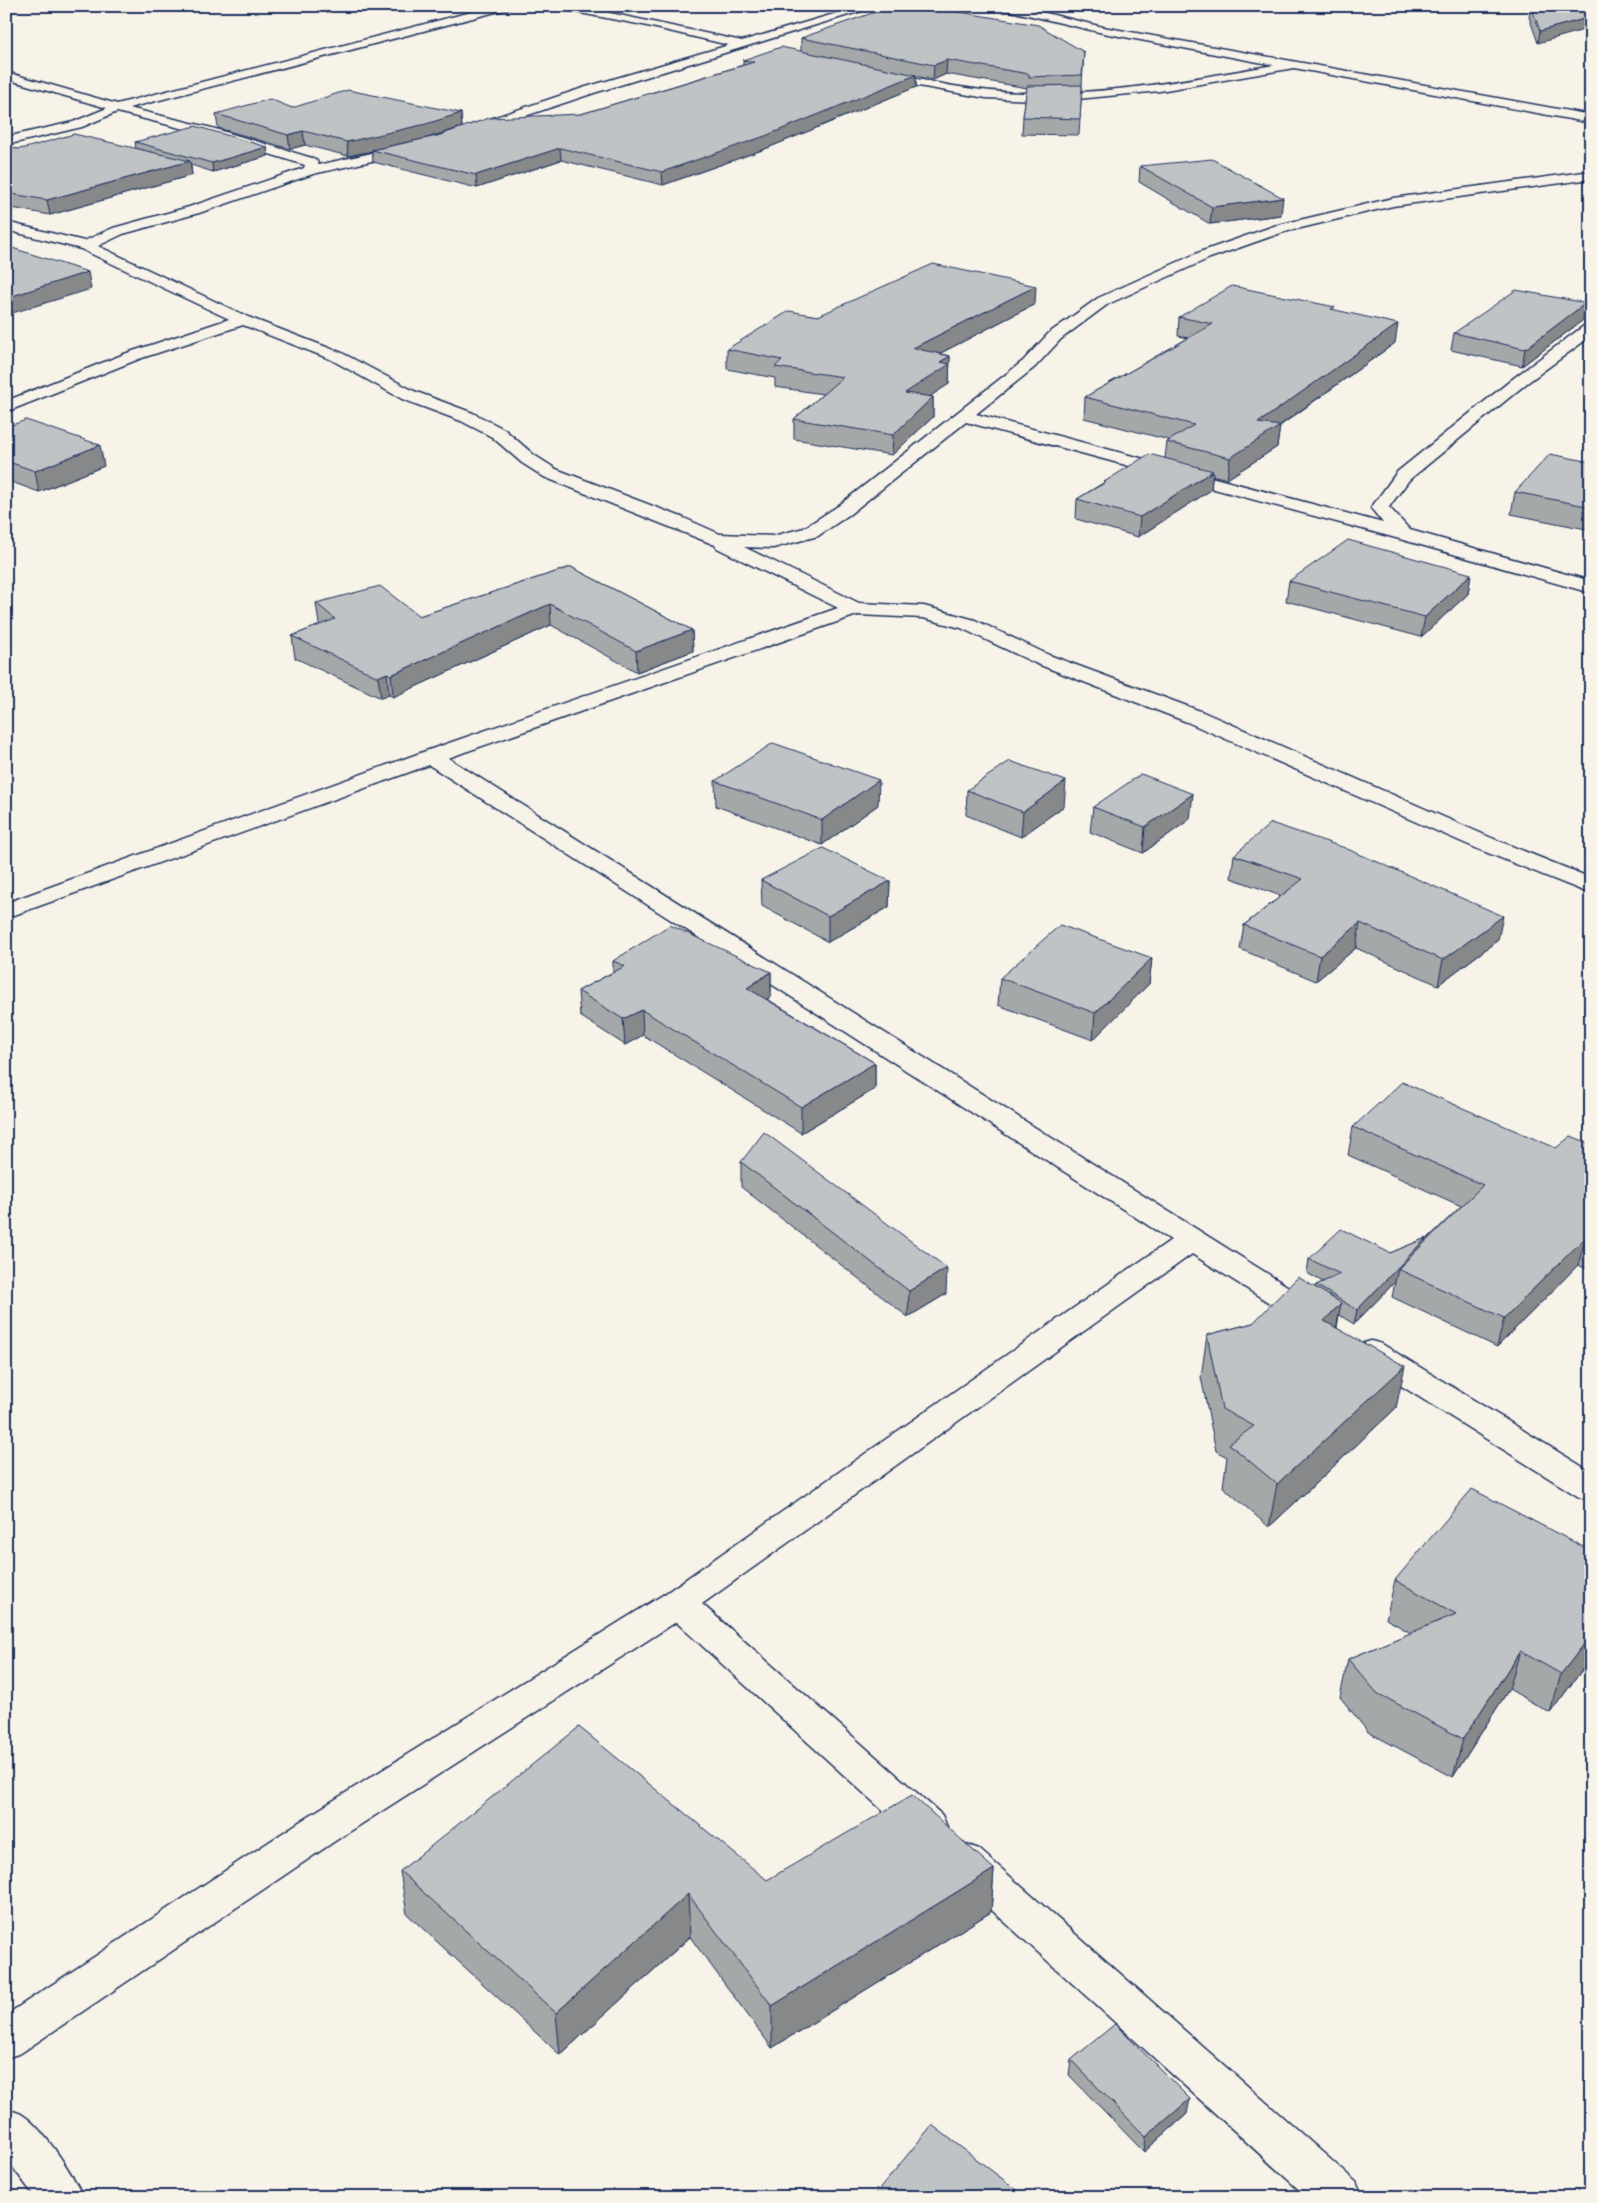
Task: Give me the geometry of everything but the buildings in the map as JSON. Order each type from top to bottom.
[{"type":"street","points":[[6,141],[77,124],[115,108],[507,6]]},
{"type":"street","points":[[560,6],[643,22],[766,50]]},
{"type":"street","points":[[460,134],[590,90],[873,6]]},
{"type":"street","points":[[1002,6],[1102,30],[1591,118]]},
{"type":"street","points":[[864,71],[965,92],[1022,97],[1128,93],[1298,64]]},
{"type":"street","points":[[6,75],[110,104],[115,108],[208,131],[307,161],[312,164],[309,171]]},
{"type":"street","points":[[86,246],[118,231],[194,210],[309,171],[422,146]]},
{"type":"street","points":[[717,540],[773,542],[811,532],[844,510],[1029,364],[1055,336],[1102,301],[1205,255],[1279,229],[1393,202],[1591,175]]},
{"type":"street","points":[[8,227],[86,246],[243,320],[336,356],[408,395],[467,417],[498,433],[528,458],[550,473],[677,522],[854,609]]},
{"type":"street","points":[[6,407],[133,356],[243,320]]},
{"type":"street","points":[[1403,534],[1380,508],[1403,476],[1521,380],[1591,328]]},
{"type":"street","points":[[963,416],[1403,534],[1591,588]]},
{"type":"street","points":[[6,911],[431,757],[854,609],[924,612],[968,624],[1042,659],[1195,717],[1486,844],[1591,887]]},
{"type":"street","points":[[431,757],[1191,1240],[1591,1488]]},
{"type":"street","points":[[6,2039],[321,1829],[678,1603],[1191,1240]]},
{"type":"street","points":[[678,1603],[1340,2197]]},
{"type":"street","points":[[6,2129],[25,2146],[61,2197]]}]
